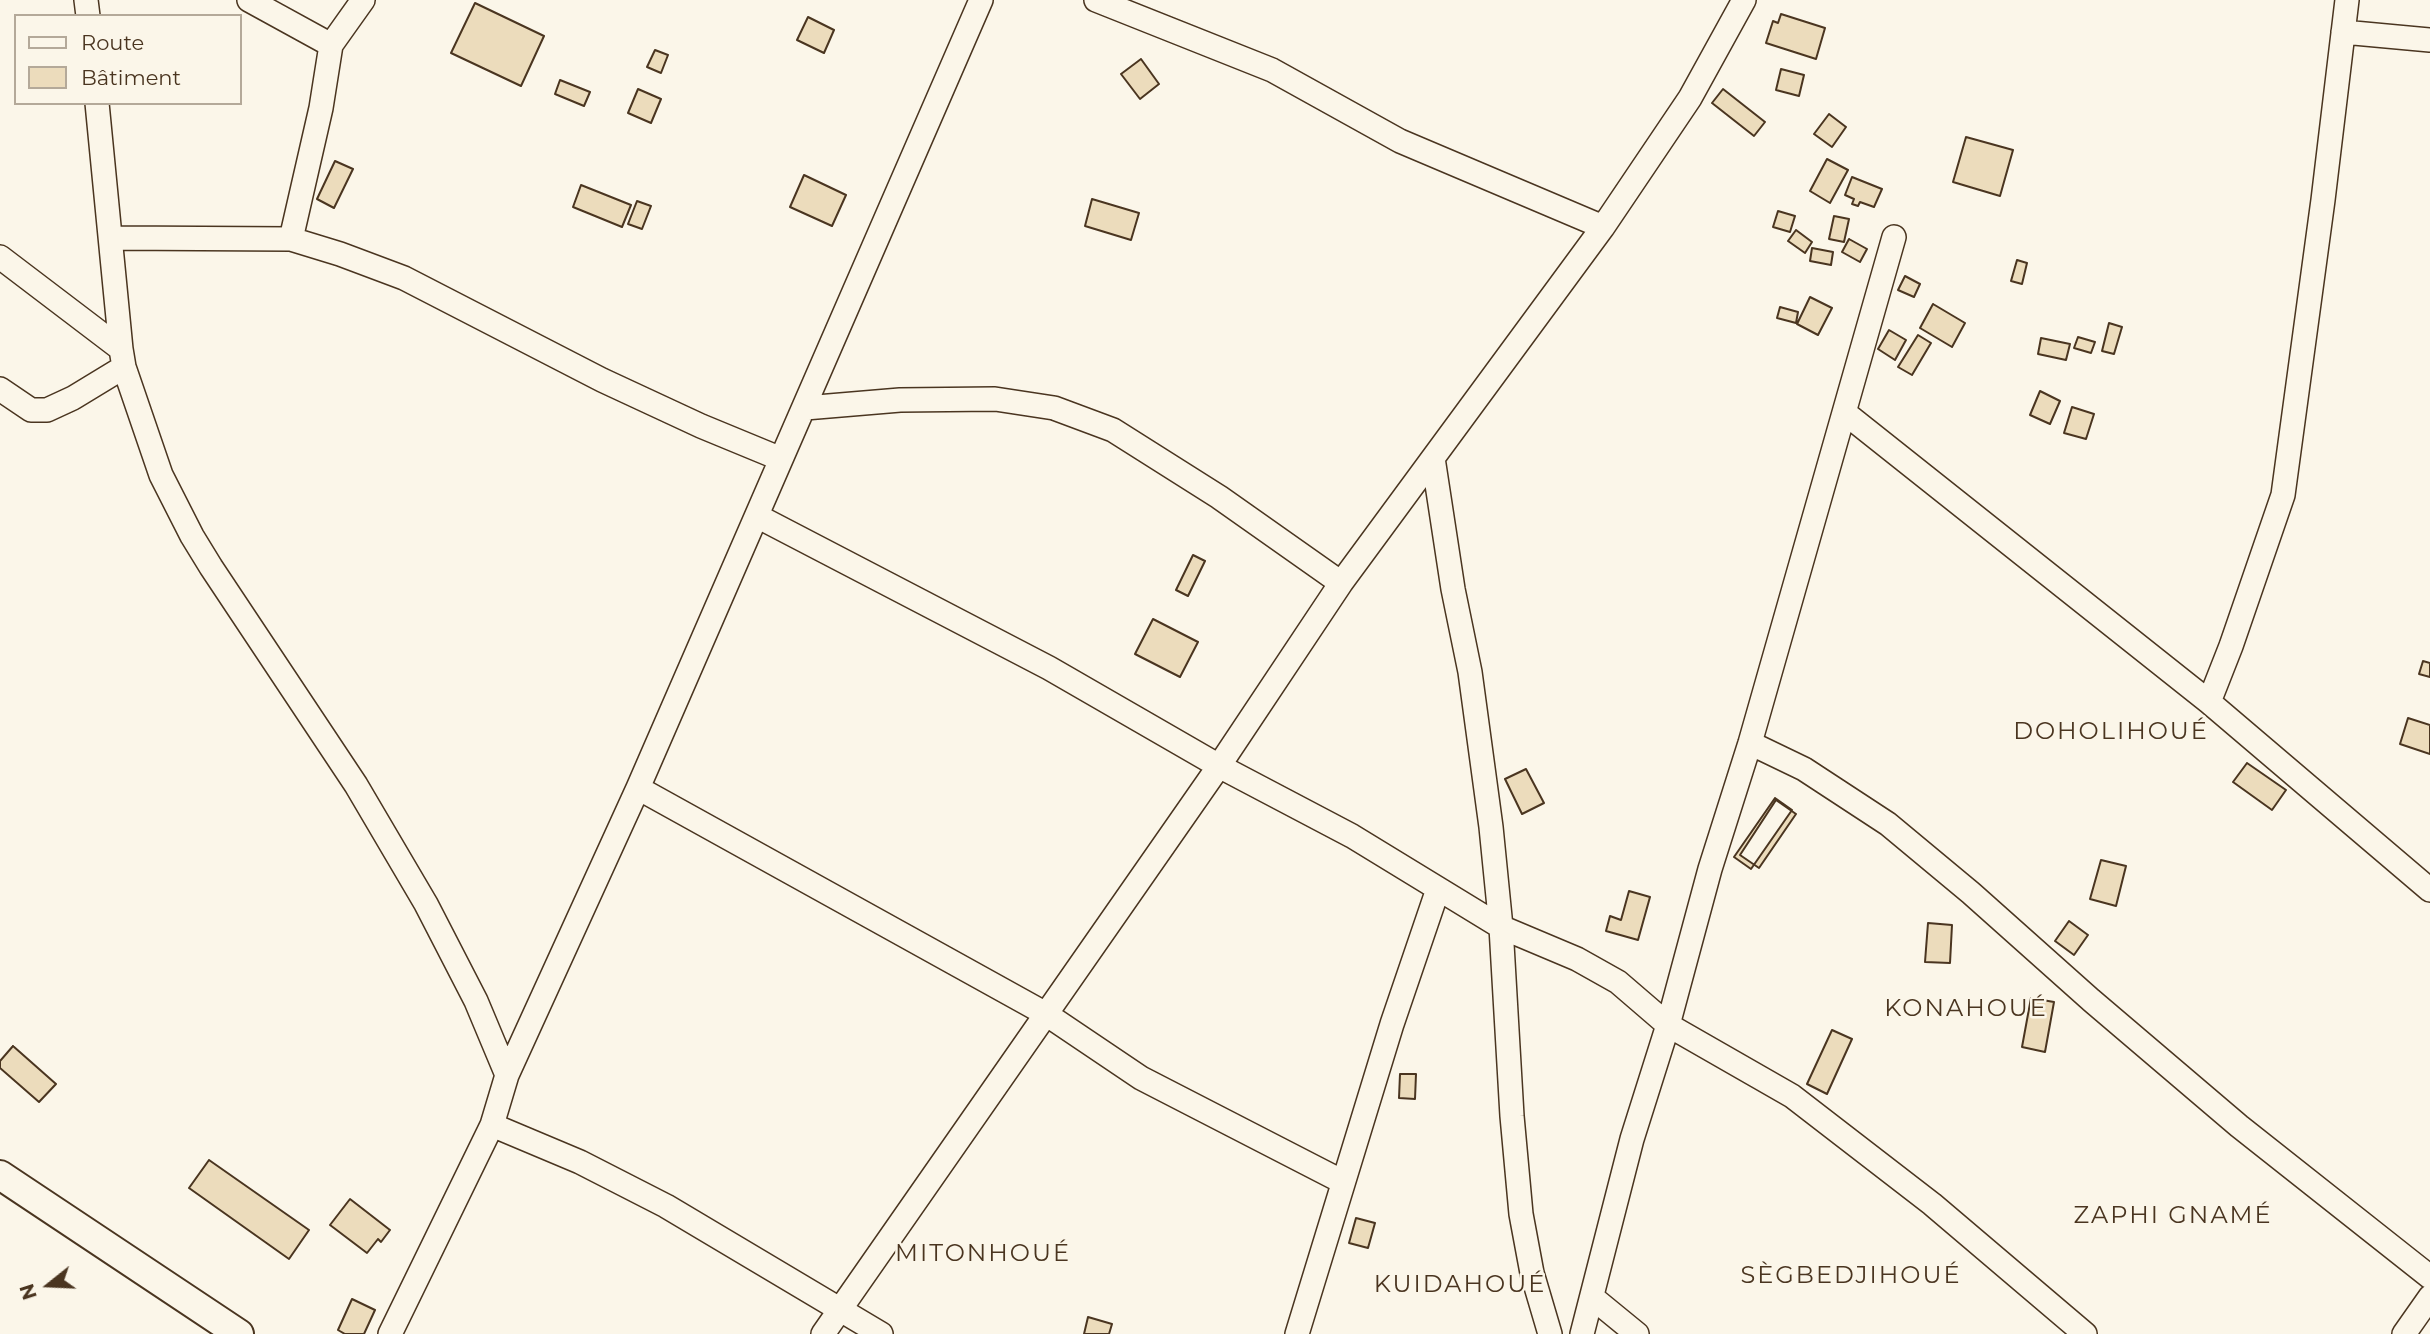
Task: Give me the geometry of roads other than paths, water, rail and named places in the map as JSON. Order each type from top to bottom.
[{"type":"main road","points":[[0,1175],[239,1334]]},
{"type":"street","points":[[249,0],[331,45]]},
{"type":"street","points":[[291,239],[321,108],[331,45],[363,0]]},
{"type":"street","points":[[390,1334],[492,1125],[507,1075],[638,788],[981,0]]},
{"type":"street","points":[[1096,0],[1272,70],[1400,141],[1603,227]]},
{"type":"street","points":[[822,1334],[1219,766],[1342,583],[1603,227],[1690,98],[1745,0]]},
{"type":"street","points":[[2209,702],[2283,495],[2347,0]]},
{"type":"street","points":[[2343,32],[2430,40]]},
{"type":"street","points":[[97,105],[122,358],[161,475],[192,536],[355,785],[426,904],[476,1001],[507,1075]]},
{"type":"street","points":[[1583,1334],[1632,1139],[1668,1025],[1710,869],[1750,743],[1894,237]]},
{"type":"street","points":[[111,238],[291,239],[340,254],[404,278],[602,380],[701,426],[781,459]]},
{"type":"street","points":[[0,257],[122,358]]},
{"type":"street","points":[[0,388],[31,410],[47,410],[73,398],[122,358]]},
{"type":"street","points":[[805,408],[900,400],[996,399],[1055,408],[1113,430],[1219,497],[1342,583]]},
{"type":"street","points":[[1845,413],[2209,702],[2430,890]]},
{"type":"street","points":[[1433,458],[1453,589],[1470,672],[1491,827],[1501,927],[1512,1116],[1521,1214],[1532,1273],[1549,1334]]},
{"type":"street","points":[[757,516],[1049,668],[1219,766],[1352,836],[1501,927],[1577,959],[1618,982],[1668,1025],[1792,1096],[1932,1204],[2085,1334]]},
{"type":"street","points":[[1750,743],[1804,769],[1888,824],[2239,1126],[2430,1277]]},
{"type":"street","points":[[638,788],[1046,1014],[1141,1077],[1343,1182]]},
{"type":"street","points":[[1297,1334],[1392,1024],[1438,889]]},
{"type":"street","points":[[492,1125],[580,1162],[666,1206],[881,1334]]},
{"type":"street","points":[[2404,1334],[2430,1297]]},
{"type":"street","points":[[1593,1298],[1637,1334]]},
{"type":"district","name":"DOHOLIHOUÉ","points":[[2111,732]]},
{"type":"district","name":"KONAHOUÉ","points":[[1966,1009]]},
{"type":"district","name":"ZAPHI GNAMÉ","points":[[2173,1216]]},
{"type":"district","name":"MITONHOUÉ","points":[[983,1254]]},
{"type":"district","name":"SÈGBEDJIHOUÉ","points":[[1851,1276]]},
{"type":"district","name":"KUIDAHOUÉ","points":[[1460,1285]]}]
